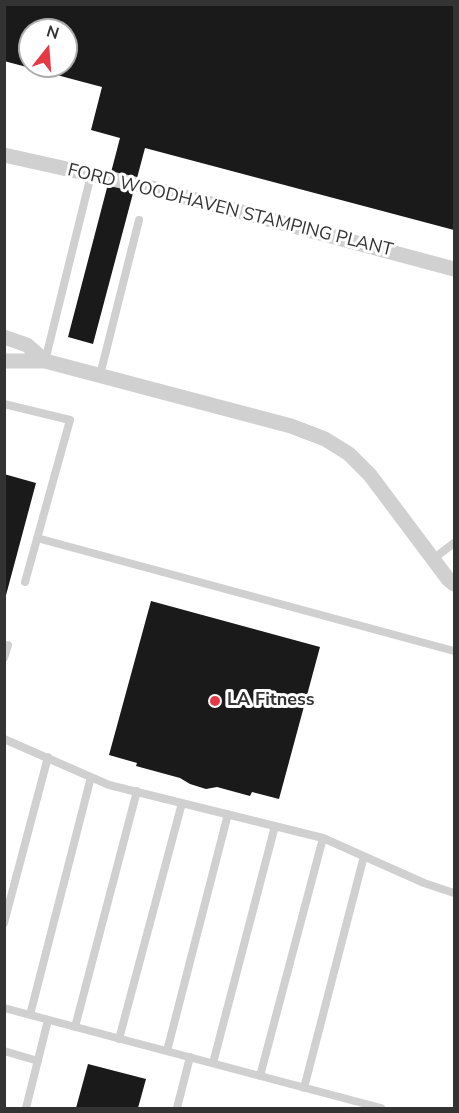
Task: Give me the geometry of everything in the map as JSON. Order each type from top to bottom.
[{"type":"street","name":"FORD WOODHAVEN STAMPING PLANT","points":[[4,155],[148,187],[454,269]]},
{"type":"street","points":[[4,337],[27,345],[45,360]]},
{"type":"street","points":[[4,361],[45,360],[291,426],[325,439],[349,454],[370,475],[454,584]]},
{"type":"lane","points":[[45,360],[92,175]]},
{"type":"lane","name":"FORD WOODHAVEN STAMPING PLANT","points":[[100,375],[139,220]]},
{"type":"lane","points":[[4,404],[70,420],[26,582]]},
{"type":"lane","points":[[37,538],[454,651]]},
{"type":"lane","points":[[433,559],[454,543]]},
{"type":"lane","points":[[4,658],[8,645]]},
{"type":"lane","points":[[4,739],[109,785],[323,838],[424,883],[454,893]]},
{"type":"lane","points":[[4,923],[48,757]]},
{"type":"lane","points":[[30,1015],[91,777]]},
{"type":"lane","points":[[75,1027],[137,791]]},
{"type":"lane","points":[[119,1039],[182,803]]},
{"type":"lane","points":[[167,1051],[228,814]]},
{"type":"lane","points":[[213,1064],[275,826]]},
{"type":"lane","points":[[260,1076],[323,838]]},
{"type":"lane","points":[[304,1088],[364,856]]},
{"type":"lane","points":[[5,1010],[381,1108]]},
{"type":"lane","points":[[26,1108],[48,1020]]},
{"type":"lane","points":[[4,1051],[38,1061]]},
{"type":"lane","points":[[177,1108],[190,1057]]},
{"type":"building","points":[[4,4],[454,4],[454,230],[145,148],[93,344],[68,337],[120,138],[91,130],[102,87],[68,78],[78,78],[78,18],[18,18],[18,65],[4,61]]},
{"type":"building","points":[[4,474],[36,483],[5,599],[4,599]]},
{"type":"building","name":"LA Fitness","points":[[151,601],[320,647],[279,799],[252,792],[250,796],[217,787],[206,789],[109,755]]},
{"type":"building","points":[[88,1064],[146,1079],[138,1108],[76,1108]]},
{"type":"place","name":"LA Fitness","points":[[215,701]]}]
